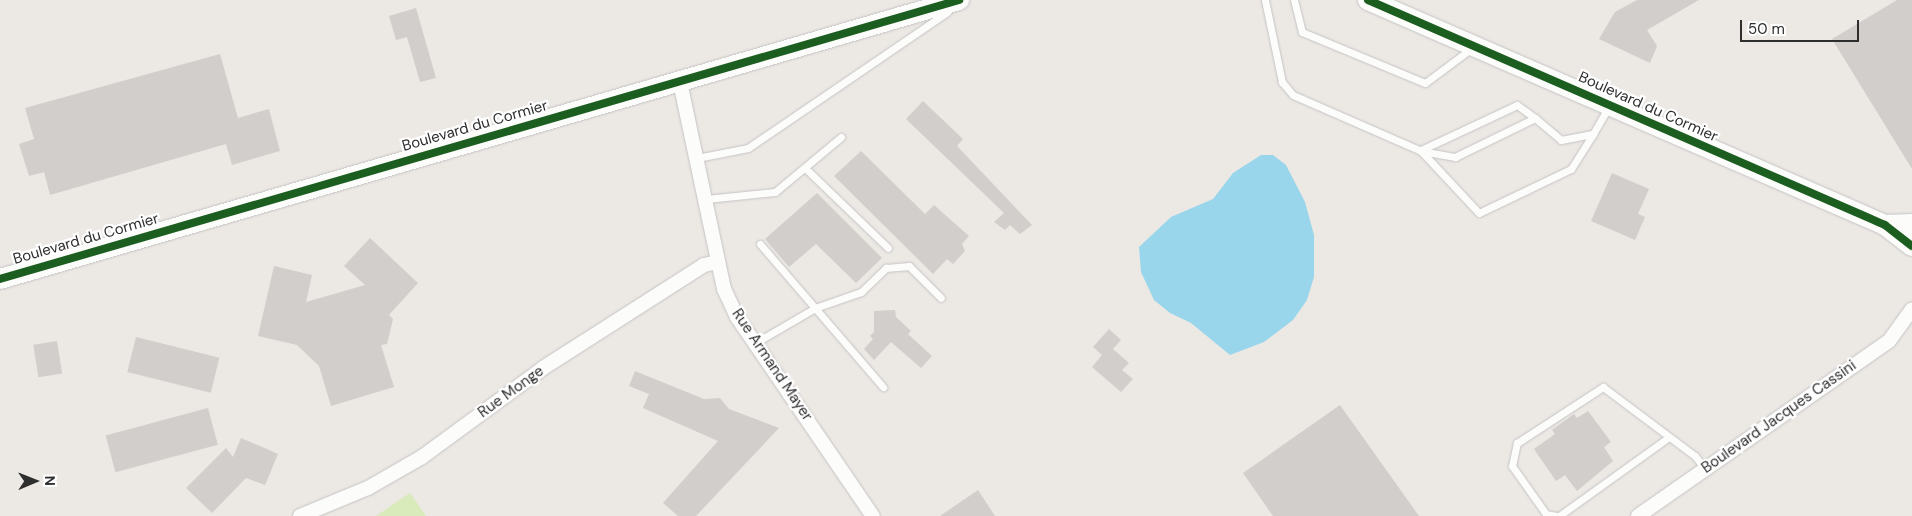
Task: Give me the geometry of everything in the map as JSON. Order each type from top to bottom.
[{"type":"street","name":"Boulevard du Cormier","points":[[0,279],[958,0]]},
{"type":"street","name":"Boulevard du Cormier","points":[[1368,0],[1886,225],[1912,246]]},
{"type":"street","name":"Rue Armand Mayer","points":[[680,82],[724,289],[737,317],[873,516]]},
{"type":"street","name":"Boulevard du Cormier","points":[[1886,225],[1912,224]]},
{"type":"street","name":"Rue Monge","points":[[300,516],[368,488],[422,457],[543,368],[704,265],[718,262]]},
{"type":"street","name":"Boulevard Jacques Cassini","points":[[1638,516],[1888,341],[1912,309]]},
{"type":"lane","points":[[697,158],[748,148],[964,0]]},
{"type":"lane","points":[[1265,0],[1282,82],[1293,95],[1420,150],[1455,157],[1535,118]]},
{"type":"lane","points":[[1294,0],[1302,32],[1425,83],[1474,46]]},
{"type":"lane","points":[[1420,150],[1517,105],[1561,140],[1593,134]]},
{"type":"lane","points":[[1420,150],[1479,213],[1571,169],[1609,105]]},
{"type":"lane","points":[[706,199],[775,192],[841,137]]},
{"type":"lane","points":[[805,168],[888,248]]},
{"type":"lane","points":[[760,244],[883,387]]},
{"type":"lane","points":[[755,343],[815,308],[861,292],[886,268],[909,266],[941,298]]},
{"type":"lane","points":[[1669,437],[1558,516],[1546,514],[1512,466],[1517,444],[1603,387],[1695,456],[1705,469]]},
{"type":"green space","points":[[410,493],[426,516],[376,516]]},
{"type":"water","points":[[1261,155],[1273,155],[1286,165],[1305,202],[1314,235],[1314,277],[1307,300],[1293,320],[1264,342],[1230,355],[1191,323],[1170,313],[1154,300],[1141,272],[1139,247],[1171,217],[1213,199],[1233,173]]},
{"type":"building","points":[[1637,0],[1699,0],[1647,30],[1657,46],[1650,63],[1599,39],[1615,12]]},
{"type":"building","points":[[1897,0],[1912,0],[1912,169],[1832,39]]},
{"type":"building","points":[[416,8],[436,78],[420,82],[407,37],[396,40],[389,16]]},
{"type":"building","points":[[220,54],[238,118],[269,109],[280,151],[232,165],[226,144],[50,195],[44,172],[29,176],[19,144],[34,139],[25,108]]},
{"type":"building","points":[[923,101],[963,139],[957,146],[1032,225],[1020,234],[1010,225],[1005,230],[994,222],[1004,213],[906,119]]},
{"type":"building","points":[[861,151],[925,214],[934,205],[969,236],[962,244],[965,251],[953,264],[947,259],[933,274],[834,176]]},
{"type":"building","points":[[1612,173],[1649,189],[1638,214],[1645,217],[1635,240],[1591,221]]},
{"type":"building","points":[[817,193],[882,258],[856,283],[816,244],[789,267],[765,239]]},
{"type":"building","points":[[370,238],[418,283],[389,315],[393,319],[387,344],[381,345],[394,387],[331,406],[319,366],[297,345],[258,336],[274,266],[312,275],[306,302],[365,285],[344,266]]},
{"type":"building","points":[[895,310],[896,317],[911,331],[908,334],[932,356],[921,368],[891,342],[874,360],[864,349],[873,339],[870,336],[874,332],[874,311]]},
{"type":"building","points":[[1109,329],[1121,340],[1113,349],[1129,363],[1122,370],[1133,379],[1121,392],[1092,367],[1102,355],[1093,347]]},
{"type":"building","points":[[136,337],[219,358],[211,393],[127,372]]},
{"type":"building","points":[[57,341],[62,374],[38,377],[33,345]]},
{"type":"building","points":[[635,371],[704,399],[720,398],[729,409],[779,428],[696,516],[678,516],[663,503],[718,441],[643,408],[649,394],[629,386]]},
{"type":"building","points":[[1340,405],[1419,516],[1273,516],[1243,473]]},
{"type":"building","points":[[208,408],[218,445],[115,472],[106,435]]},
{"type":"building","points":[[1588,411],[1611,442],[1604,447],[1613,461],[1577,491],[1565,475],[1556,481],[1534,449],[1555,434],[1552,430],[1574,414],[1577,418]]},
{"type":"building","points":[[241,438],[278,454],[265,485],[246,478],[212,513],[186,488],[226,448],[233,457]]},
{"type":"building","points":[[978,490],[995,516],[940,516]]},
{"type":"cycle path","points":[[0,279],[959,0]]},
{"type":"cycle path","points":[[1368,0],[1885,225],[1912,246]]}]
